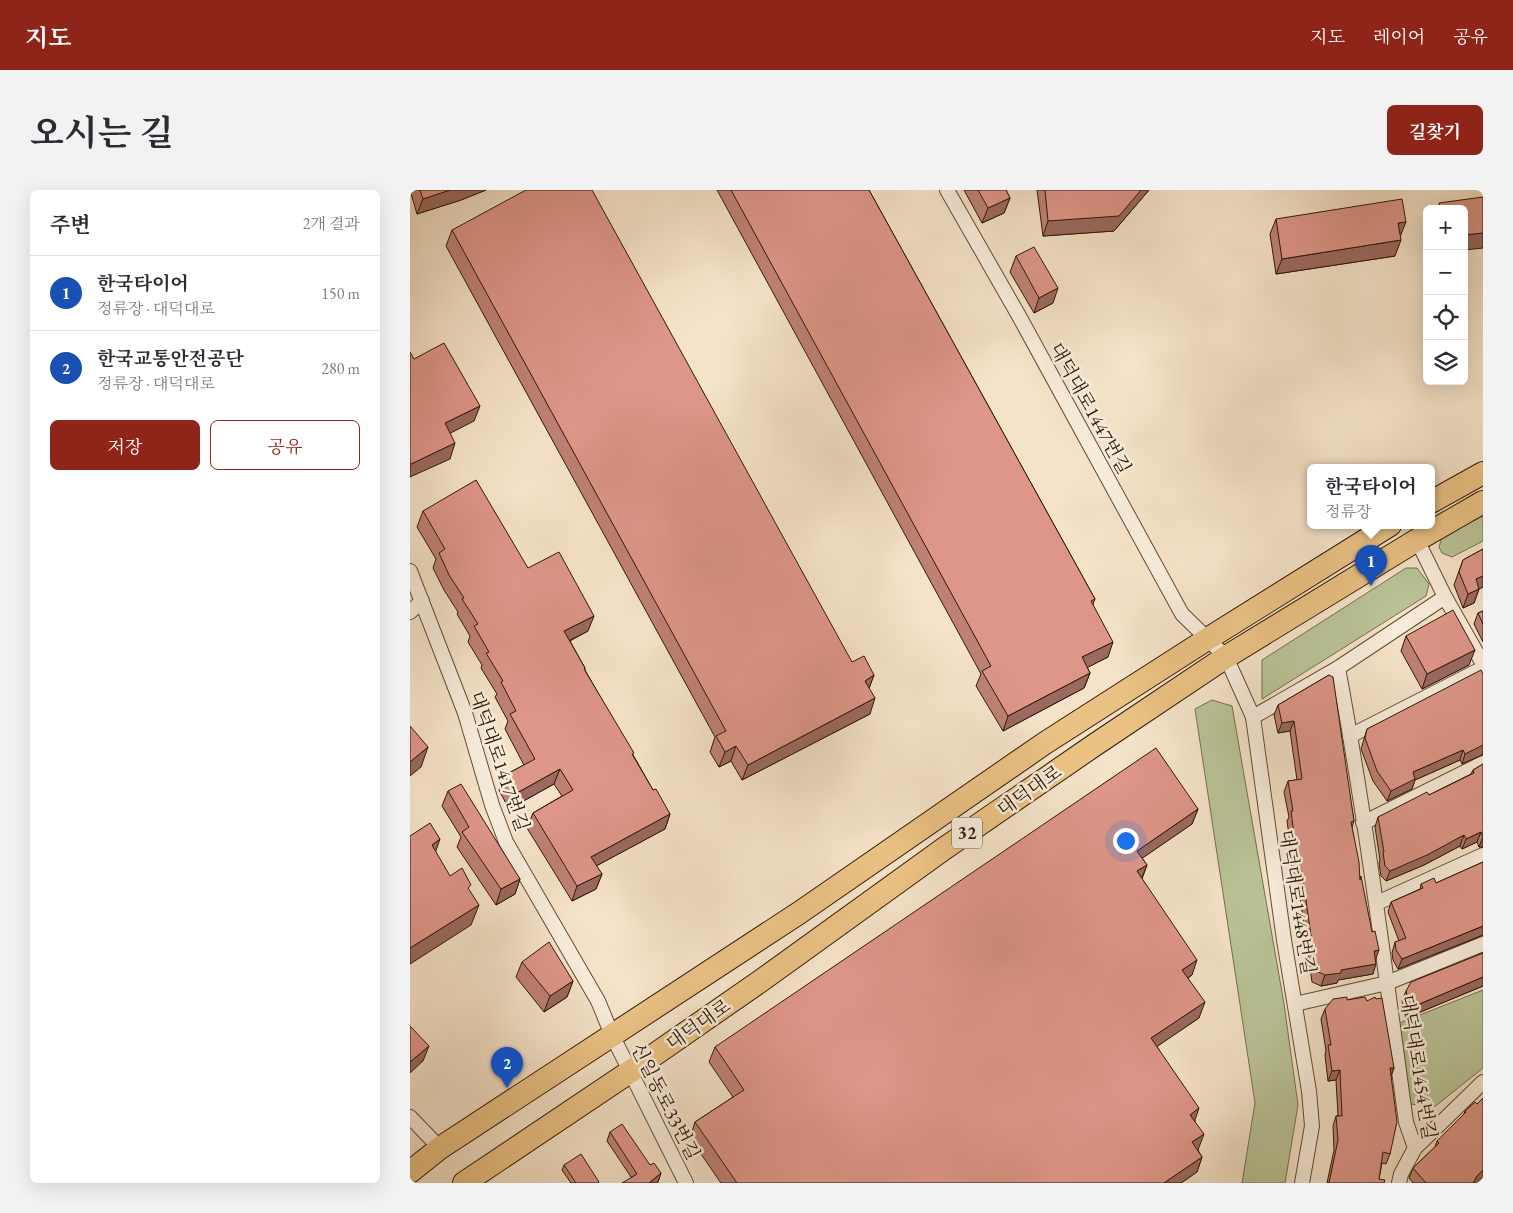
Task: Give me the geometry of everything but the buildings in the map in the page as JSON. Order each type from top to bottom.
[{"type":"main road","points":[[1435,500],[1483,472]]},
{"type":"main road","name":"대덕대로","points":[[464,1183],[631,1072],[945,848],[1226,657],[1417,540],[1483,502]]},
{"type":"main road","name":"대덕대로","points":[[410,1172],[440,1148],[799,913],[1045,744],[1208,638],[1384,529]]},
{"type":"street","name":"대덕대로1447번길","points":[[947,190],[1019,316],[1182,614],[1208,638]]},
{"type":"street","points":[[1417,540],[1445,598],[1483,664]]},
{"type":"street","name":"대덕대로1417번길","points":[[410,571],[465,713],[492,806],[506,842],[598,1001],[612,1035]]},
{"type":"street","points":[[1253,717],[1338,668],[1445,598]]},
{"type":"street","points":[[410,612],[422,601]]},
{"type":"street","name":"대덕대로1448번길","points":[[1208,638],[1226,657],[1253,717],[1284,940],[1309,1091],[1312,1126],[1302,1183]]},
{"type":"street","name":"대덕대로1454번길","points":[[1338,668],[1376,903],[1406,1122],[1415,1148],[1401,1174],[1399,1183]]},
{"type":"street","points":[[1350,736],[1483,668]]},
{"type":"street","points":[[1363,823],[1483,763]]},
{"type":"street","points":[[1376,903],[1483,855]]},
{"type":"street","name":"대덕대로1454번길","points":[[1295,1004],[1387,984],[1483,944]]},
{"type":"street","name":"신일동로33번길","points":[[612,1035],[684,1178]]},
{"type":"street","points":[[1415,1148],[1483,1082]]},
{"type":"street","points":[[410,1117],[440,1148]]},
{"type":"street","points":[[671,1183],[684,1178]]},
{"type":"green space","points":[[1483,516],[1483,541],[1452,557],[1442,553],[1439,547],[1442,537]]},
{"type":"green space","points":[[1406,568],[1417,568],[1429,584],[1426,596],[1262,699],[1262,660]]},
{"type":"green space","points":[[1212,700],[1232,706],[1284,1004],[1298,1105],[1285,1183],[1242,1183],[1255,1103],[1195,709]]},
{"type":"green space","points":[[1483,990],[1483,1068],[1433,1108],[1411,1104],[1397,1024]]},
{"type":"place","name":"한국타이어","points":[[1371,586]]},
{"type":"place","name":"한국교통안전공단","points":[[507,1088]]}]
